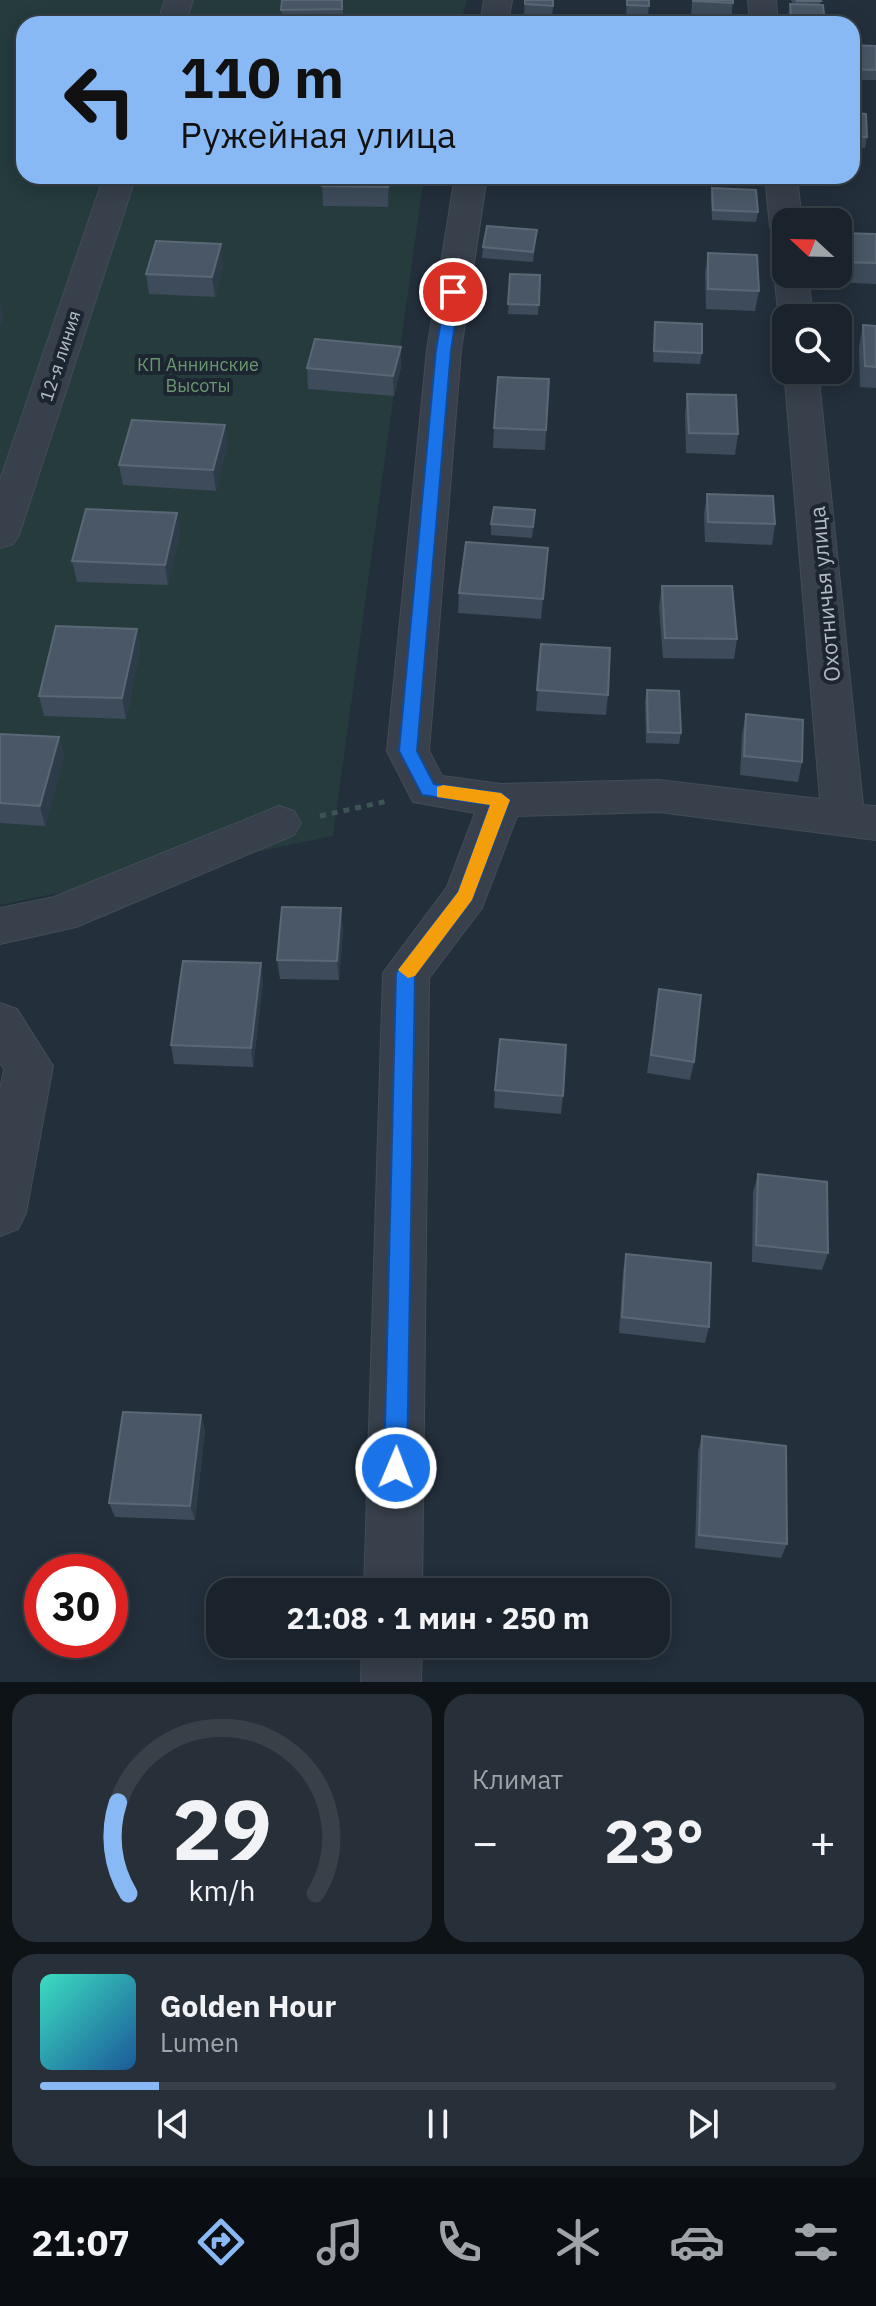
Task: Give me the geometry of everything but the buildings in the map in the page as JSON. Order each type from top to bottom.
[{"type":"street","name":"12-я линия","points":[[0,535],[117,184]]},
{"type":"street","points":[[470,184],[444,350],[408,751],[428,790],[501,800],[659,796],[860,821]]},
{"type":"street","points":[[782,184],[784,208]]},
{"type":"street","name":"Охотничья улица","points":[[803,384],[860,821]]},
{"type":"street","points":[[393,1578],[406,973],[466,895],[501,800]]},
{"type":"street","points":[[0,926],[60,914],[279,823]]},
{"type":"street","points":[[0,1023],[29,1066],[0,1213]]},
{"type":"street","points":[[391,1682],[392,1658]]},
{"type":"path","points":[[279,823],[366,807],[428,790]]},
{"type":"green space","name":"КП Аннинские Высоты","points":[[0,0],[467,0],[462,16],[16,16],[16,184],[423,184],[333,836],[0,905]]},
{"type":"slow traffic","points":[[408,970],[466,895],[501,800],[443,792]]},
{"type":"route","points":[[396,1468],[406,973],[466,895],[501,800],[428,790],[408,751],[444,350],[453,292]]}]
